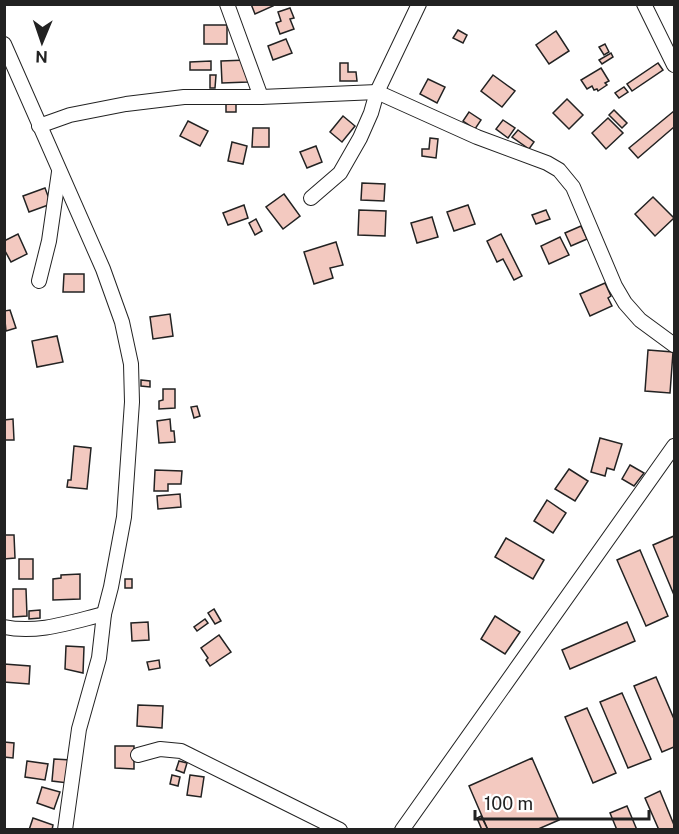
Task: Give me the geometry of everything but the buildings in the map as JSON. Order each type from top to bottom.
[{"type":"street","points":[[227,4],[261,97]]},
{"type":"street","points":[[311,198],[340,173],[360,138],[377,92],[419,4]]},
{"type":"street","points":[[644,4],[675,65]]},
{"type":"street","points":[[4,45],[58,172],[103,269],[122,322],[131,364],[132,402],[127,488],[111,587],[104,614],[99,658],[74,752],[65,830]]},
{"type":"street","points":[[39,126],[70,115],[126,104],[184,98],[377,92],[477,137],[547,163],[558,170],[573,187],[615,286],[625,303],[640,320],[675,345]]},
{"type":"street","points":[[39,281],[49,241],[58,172]]},
{"type":"street","points":[[402,830],[675,446]]},
{"type":"street","points":[[4,627],[19,630],[40,629],[104,614]]},
{"type":"street","points":[[138,755],[160,749],[181,751],[340,830]]}]
